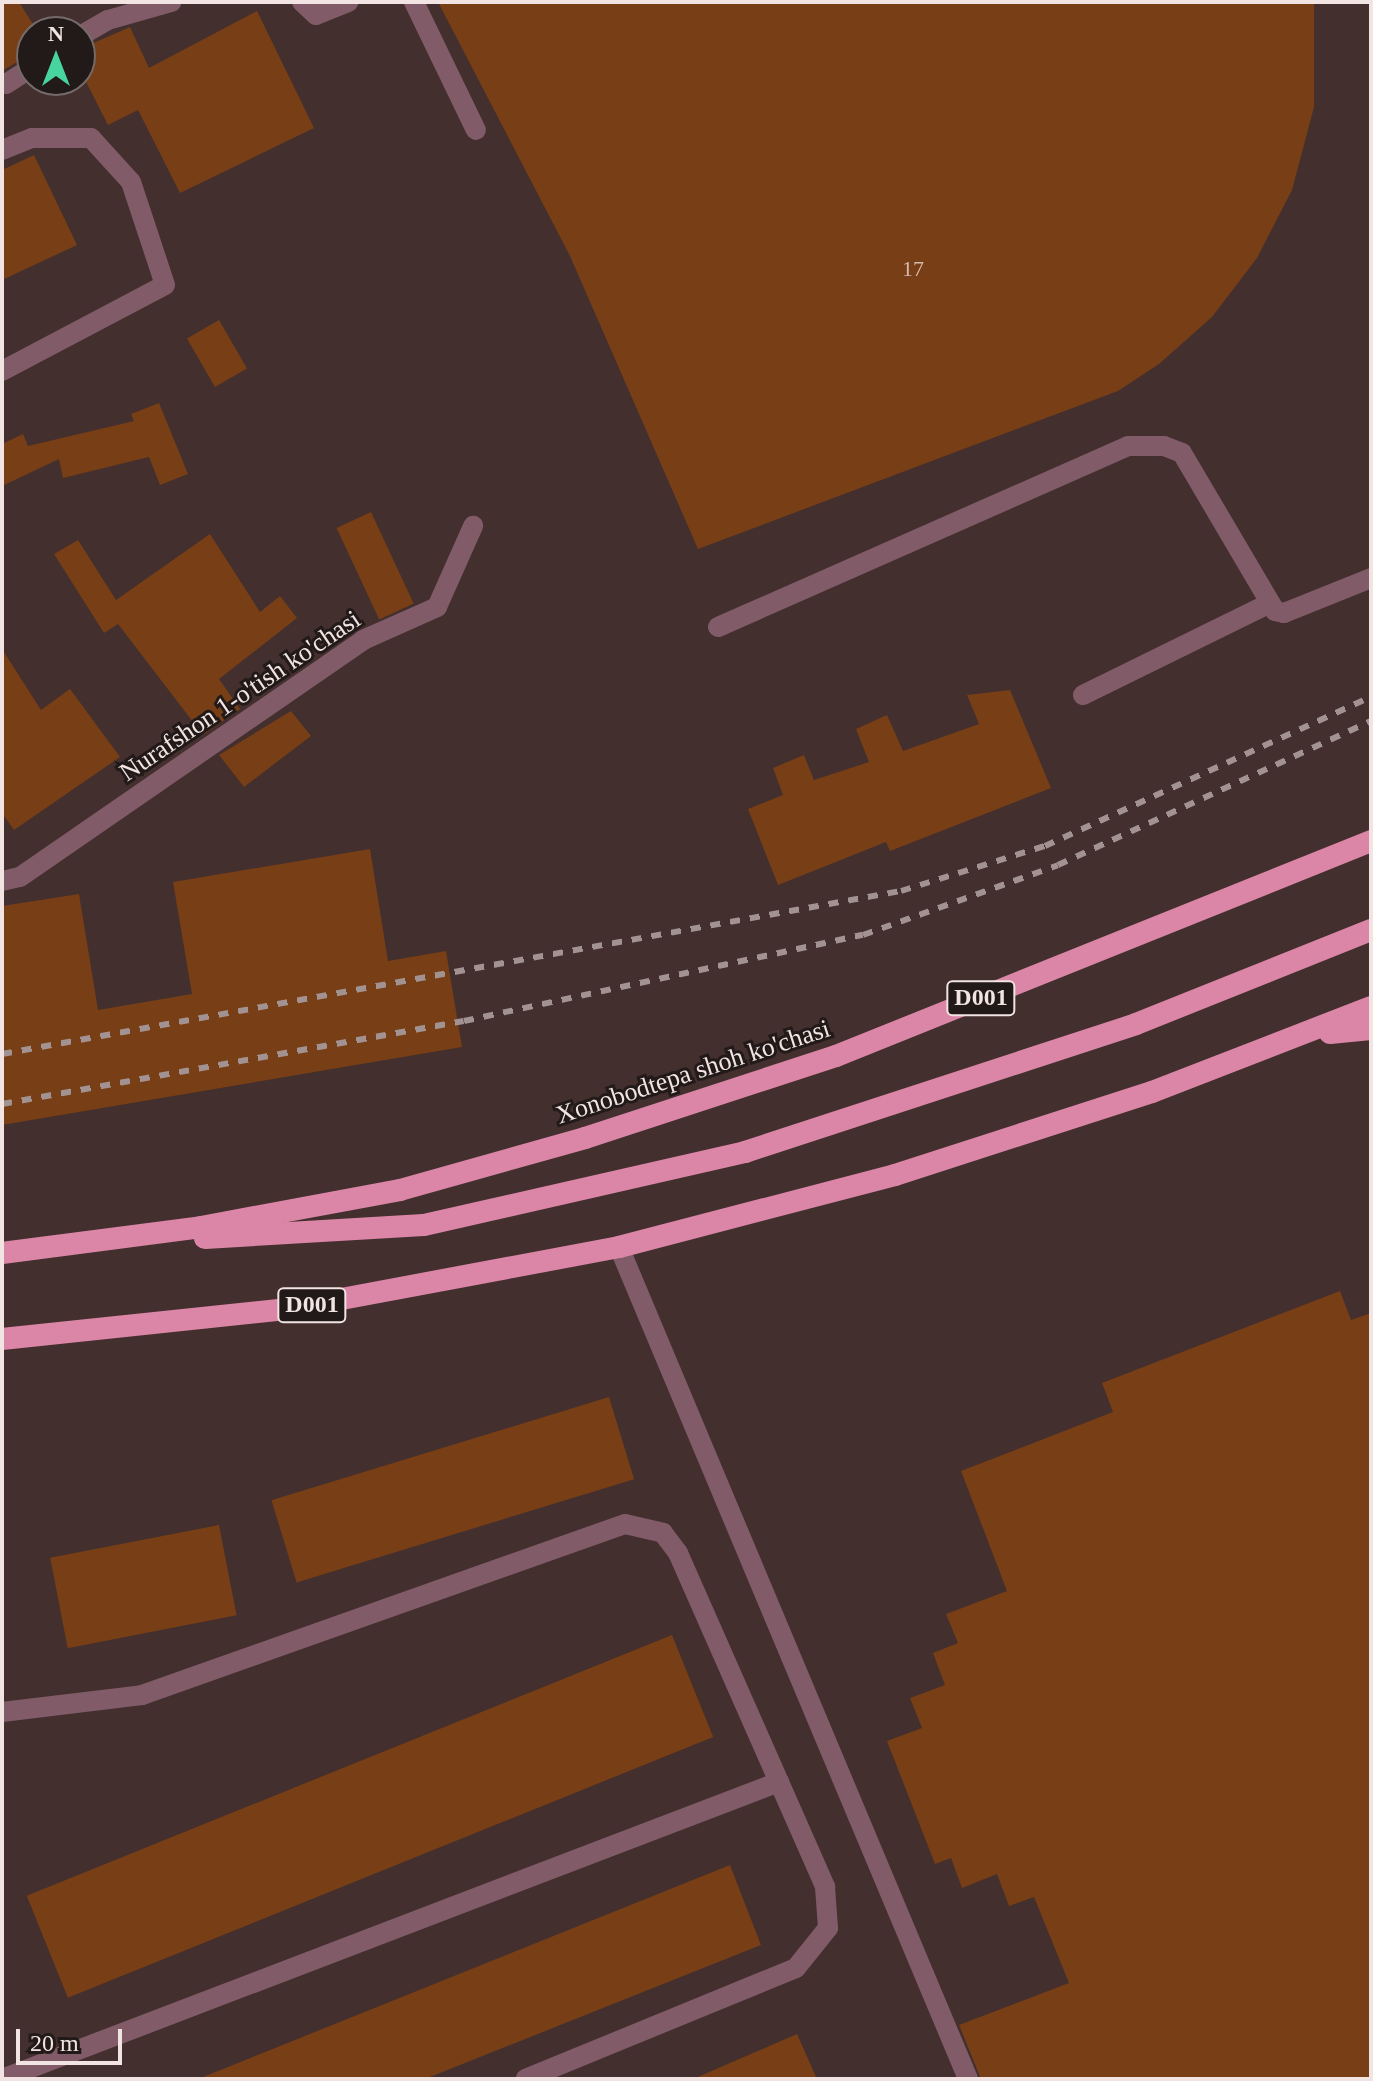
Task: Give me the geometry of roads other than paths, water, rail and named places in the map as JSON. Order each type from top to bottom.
[{"type":"highway","name":"Xonobodtepa shoh ko'chasi","points":[[2,1253],[64,1247],[400,1190],[712,1100],[1371,841]]},
{"type":"highway","points":[[64,1247],[424,1225],[646,1176],[957,1086],[1136,1024],[1371,930]]},
{"type":"highway","name":"D001","points":[[2,1339],[288,1309],[619,1247],[895,1175],[1263,1052],[1371,1007]]},
{"type":"highway","points":[[1263,1052],[1339,1031],[1371,1029]]},
{"type":"street","points":[[103,11],[171,2]]},
{"type":"street","points":[[302,2],[316,15],[349,2]]},
{"type":"street","points":[[414,2],[476,130]]},
{"type":"street","points":[[6,84],[16,77]]},
{"type":"street","points":[[2,150],[32,138],[91,138],[131,182],[165,285],[2,371]]},
{"type":"street","points":[[718,627],[1128,446],[1164,446],[1182,453],[1266,605],[1284,613],[1371,578]]},
{"type":"street","name":"Nurafshon 1-o'tish ko'chasi","points":[[2,881],[20,877],[363,640],[437,607],[473,526]]},
{"type":"street","points":[[1083,695],[1266,605]]},
{"type":"street","points":[[619,1247],[968,2079]]},
{"type":"street","points":[[2,1712],[142,1695],[625,1524],[663,1533],[678,1553],[825,1887],[828,1928],[796,1968],[526,2079]]},
{"type":"street","points":[[2,2079],[779,1782]]},
{"type":"railway","points":[[2,1054],[901,891],[1045,846],[1371,697]]},
{"type":"railway","points":[[2,1104],[464,1021],[863,935],[1058,865],[1371,721]]}]
